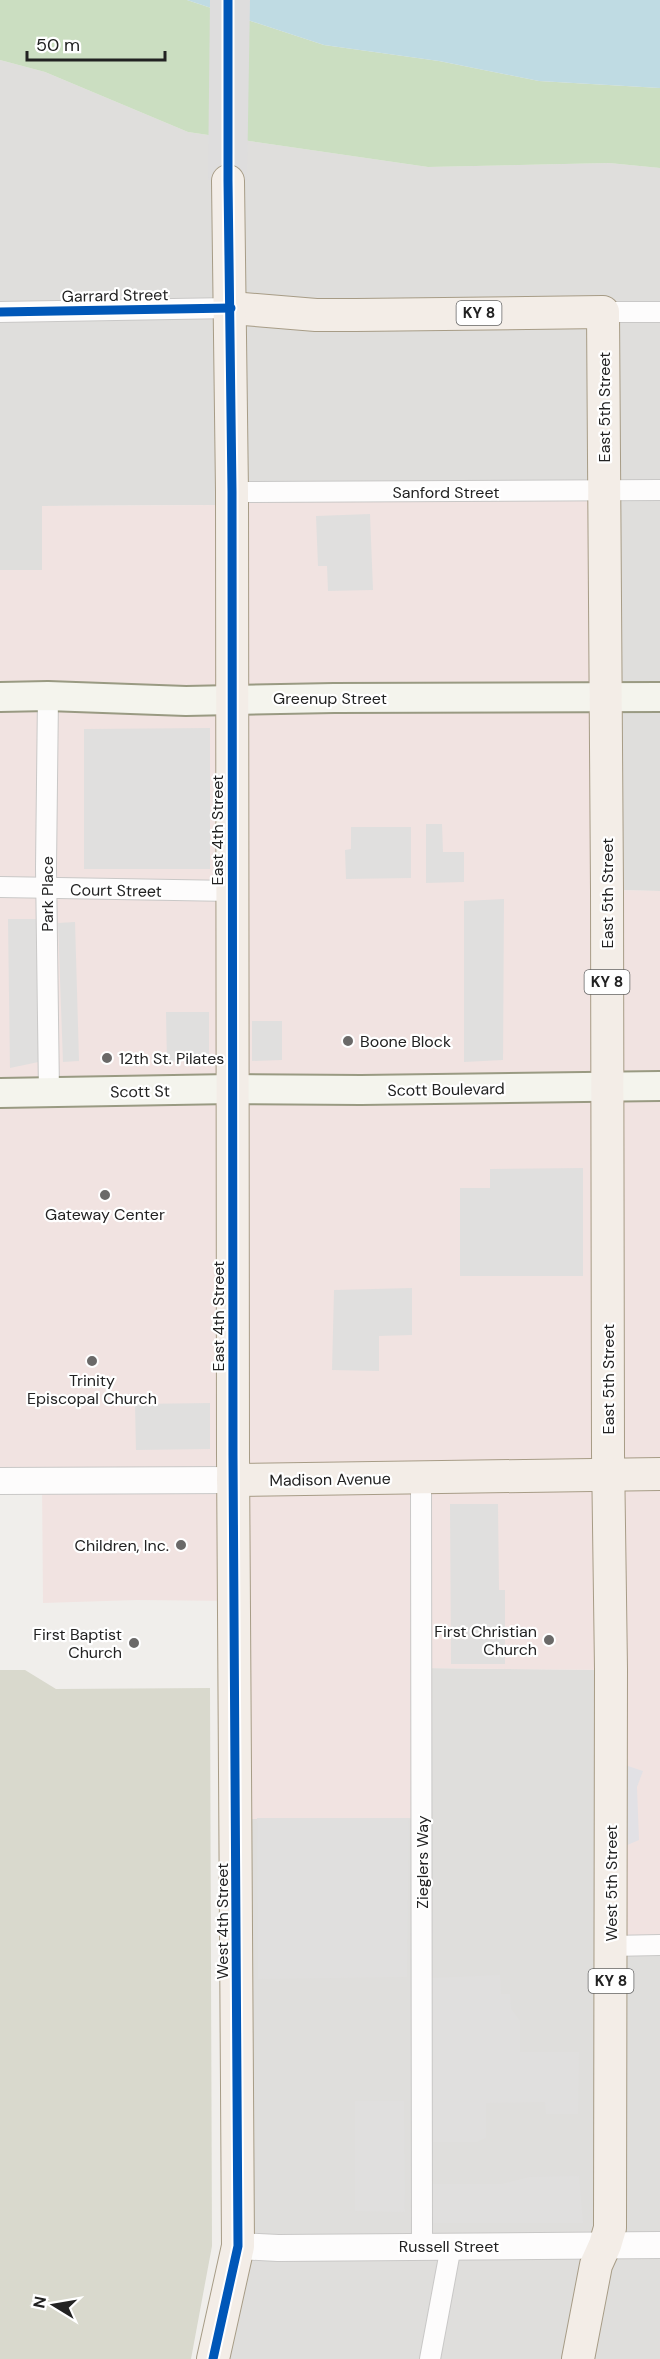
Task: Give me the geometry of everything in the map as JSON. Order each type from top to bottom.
[{"type":"main road","name":"East 4th Street","points":[[228,181],[232,492],[233,1480]]},
{"type":"main road","name":"Garrard Street","points":[[231,308],[356,315],[603,312]]},
{"type":"main road","name":"East 5th Street","points":[[603,312],[608,1474]]},
{"type":"main road","name":"Greenup Street","points":[[0,697],[48,696],[186,701],[660,698]]},
{"type":"main road","name":"Scott Boulevard","points":[[231,1089],[361,1090],[660,1086]]},
{"type":"main road","name":"Scott St","points":[[49,1092],[231,1089]]},
{"type":"main road","points":[[0,1093],[49,1092]]},
{"type":"main road","name":"West 5th Street","points":[[578,2359],[596,2265],[605,2245],[609,2228],[611,1670],[608,1474]]},
{"type":"main road","name":"Madison Avenue","points":[[233,1480],[660,1474]]},
{"type":"main road","name":"West 4th Street","points":[[213,2359],[238,2246],[233,1480]]},
{"type":"street","name":"Garrard Street","points":[[0,312],[231,308]]},
{"type":"street","name":"Garrard Street","points":[[603,312],[660,312]]},
{"type":"street","name":"Sanford Street","points":[[232,492],[660,490]]},
{"type":"street","name":"Park Place","points":[[48,696],[49,1092]]},
{"type":"street","name":"Court Street","points":[[0,887],[232,891]]},
{"type":"street","name":"Zieglers Way","points":[[421,1478],[422,2246]]},
{"type":"street","name":"Madison Avenue","points":[[0,1481],[233,1480]]},
{"type":"street","points":[[610,1946],[660,1946]]},
{"type":"street","name":"Russell Street","points":[[238,2246],[278,2248],[660,2245]]},
{"type":"street","points":[[430,2359],[451,2246]]},
{"type":"shaded area","points":[[0,60],[45,72],[188,132],[428,167],[609,163],[660,168],[660,891],[607,890],[216,505],[43,506],[42,570],[0,570]]},
{"type":"shaded area","points":[[604,491],[608,890],[660,891],[660,1945],[611,1946],[611,1670],[423,1668],[422,1818],[236,1819],[235,1601],[137,1600],[43,1603],[42,1480],[0,1481],[0,570],[42,570],[42,506],[215,505],[232,492]]},
{"type":"shaded area","points":[[370,514],[373,590],[328,591],[327,566],[318,566],[316,516]]},
{"type":"shaded area","points":[[210,728],[210,869],[84,869],[84,729]]},
{"type":"shaded area","points":[[426,824],[442,824],[443,852],[464,852],[464,882],[426,883]]},
{"type":"shaded area","points":[[351,827],[411,827],[411,878],[346,879],[345,850],[351,849]]},
{"type":"shaded area","points":[[504,899],[503,1060],[464,1062],[464,901]]},
{"type":"shaded area","points":[[8,919],[47,919],[48,1060],[10,1068]]},
{"type":"shaded area","points":[[75,922],[79,1061],[63,1062],[58,923]]},
{"type":"shaded area","points":[[166,1012],[209,1012],[209,1060],[167,1062]]},
{"type":"shaded area","points":[[252,1021],[282,1021],[282,1060],[252,1061]]},
{"type":"shaded area","points":[[583,1168],[583,1276],[460,1276],[460,1188],[490,1188],[490,1169]]},
{"type":"shaded area","points":[[412,1288],[412,1335],[379,1336],[379,1371],[332,1370],[334,1290]]},
{"type":"shaded area","points":[[210,1403],[210,1449],[136,1450],[135,1404]]},
{"type":"shaded area","points":[[450,1504],[498,1504],[499,1590],[505,1590],[505,1664],[451,1664]]},
{"type":"shaded area","points":[[423,1668],[611,1670],[660,1945],[660,2359],[213,2359],[238,2246],[236,1819],[422,1818]]},
{"type":"shaded area","points":[[0,1670],[25,1670],[56,1689],[210,1688],[212,2246],[191,2359],[0,2359]]},
{"type":"shaded area","points":[[625,1765],[643,1771],[637,1787],[639,1840],[625,1846]]},
{"type":"shaded area","points":[[257,1818],[409,1818],[407,1977],[258,1979]]},
{"type":"shaded area","points":[[500,1975],[501,1994],[510,1994],[511,2009],[520,2021],[520,2052],[579,2052],[578,2114],[546,2114],[545,2102],[486,2103],[486,2138],[477,2142],[427,2142],[432,1978]]},
{"type":"shaded area","points":[[355,2101],[404,2101],[405,2212],[355,2211]]},
{"type":"shaded area","points":[[579,2176],[583,2223],[432,2223],[427,2184],[502,2184],[530,2177]]},
{"type":"green space","points":[[0,0],[187,0],[324,45],[439,61],[539,81],[660,88],[660,168],[609,163],[428,167],[188,132],[45,72],[0,60]]},
{"type":"water","points":[[187,0],[660,0],[660,88],[539,81],[439,61],[324,45]]},
{"type":"pier","points":[[210,0],[250,0],[247,181],[208,180]]},
{"type":"cycle path","points":[[213,2359],[238,2246],[233,1455],[232,492],[228,0]]},
{"type":"cycle path","points":[[0,312],[231,308]]},
{"type":"place","name":"Boone Block","points":[[348,1041]]},
{"type":"place","name":"12th St. Pilates","points":[[107,1058]]},
{"type":"place","name":"Gateway Center","points":[[105,1195]]},
{"type":"place","name":"Trinity Episcopal Church","points":[[92,1361]]},
{"type":"place","name":"Children, Inc.","points":[[181,1545]]},
{"type":"place","name":"First Christian Church","points":[[549,1640]]},
{"type":"place","name":"First Baptist Church","points":[[134,1643]]}]
